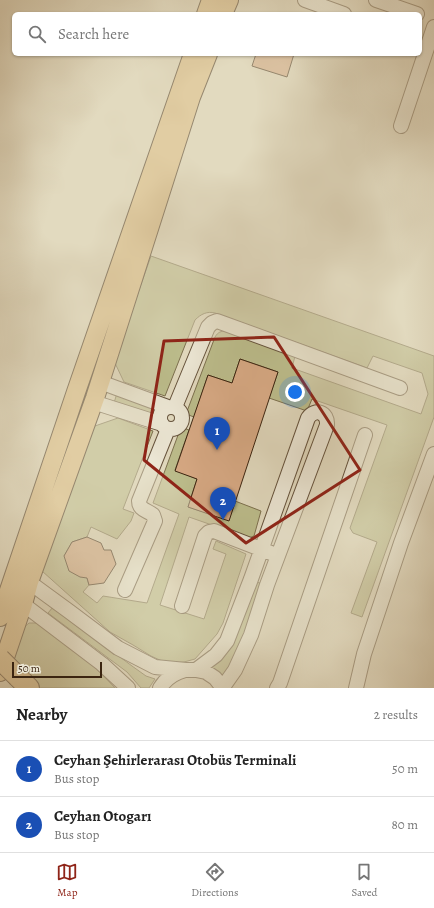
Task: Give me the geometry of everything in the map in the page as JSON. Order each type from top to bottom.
[{"type":"highway","points":[[0,659],[16,679]]},
{"type":"main road","points":[[207,12],[211,0]]},
{"type":"main road","points":[[224,12],[229,0]]},
{"type":"main road","points":[[16,679],[23,604],[22,577],[74,396],[192,56]]},
{"type":"main road","points":[[0,617],[8,593],[22,577],[93,402],[191,97],[207,56]]},
{"type":"main road","points":[[82,375],[100,382]]},
{"type":"main road","points":[[74,396],[93,402]]},
{"type":"main road","points":[[8,593],[23,604]]},
{"type":"street","points":[[305,0],[338,12]]},
{"type":"street","points":[[376,0],[411,12]]},
{"type":"street","points":[[422,16],[434,20]]},
{"type":"street","points":[[401,126],[434,27]]},
{"type":"street","points":[[165,426],[160,418],[161,414],[165,409],[171,407],[208,327],[217,321],[400,388]]},
{"type":"street","points":[[93,402],[173,429],[181,423],[182,414],[178,409],[100,382]]},
{"type":"street","points":[[22,577],[118,648],[155,666],[191,670],[206,672],[215,678],[223,687],[235,670],[245,650],[327,425],[327,419],[325,416],[319,412],[312,414],[308,418],[262,549],[227,642],[216,655],[191,670],[178,672],[172,675],[160,688]]},
{"type":"street","points":[[125,590],[155,521],[153,515],[141,508],[139,501],[165,426]]},
{"type":"street","points":[[278,688],[365,435]]},
{"type":"street","points":[[356,688],[364,654],[401,543],[434,454]]},
{"type":"street","points":[[182,606],[205,536],[209,532],[214,530],[278,556]]},
{"type":"street","points":[[23,604],[102,664],[128,688]]},
{"type":"highlighted area","points":[[274,337],[360,470],[246,543],[144,460],[164,341]]},
{"type":"green space","points":[[151,256],[434,356],[434,417],[362,617],[351,613],[377,542],[353,533],[350,528],[387,425],[312,399],[307,411],[269,398],[278,372],[240,359],[232,383],[208,375],[194,417],[186,414],[215,337],[218,333],[223,331],[295,356],[292,368],[421,414],[428,394],[422,373],[373,356],[367,368],[209,312],[195,320],[165,396],[124,382],[114,361]]},
{"type":"green space","points":[[117,393],[159,408],[155,418],[114,403]]},
{"type":"green space","points":[[118,418],[153,431],[123,509],[134,513],[131,521],[117,539],[91,527],[87,537],[72,542],[64,556],[87,578],[89,585],[83,592],[97,603],[103,596],[147,603],[179,514],[153,503],[181,427],[189,430],[175,470],[197,479],[188,507],[229,520],[235,501],[261,511],[254,536],[249,538],[189,517],[160,605],[204,619],[226,554],[213,549],[216,541],[246,554],[223,623],[217,634],[195,659],[174,663],[162,661],[151,656],[110,632],[42,571],[92,427]]},
{"type":"green space","points":[[256,582],[260,583],[251,625],[222,680],[208,670]]},
{"type":"green space","points":[[53,607],[146,676],[155,679],[149,688],[141,688],[127,672],[48,613]]},
{"type":"green space","points":[[29,623],[39,623],[98,670],[115,688],[40,688],[11,661],[22,629]]},
{"type":"building","points":[[255,56],[293,56],[287,77],[252,66]]},
{"type":"building","points":[[240,359],[278,372],[229,521],[188,507],[197,479],[175,471],[208,375],[232,383]]},
{"type":"building","points":[[87,537],[101,543],[104,550],[111,550],[116,564],[104,583],[89,585],[87,578],[80,577],[69,571],[64,556],[72,542]]},
{"type":"place","name":"Ceyhan Şehirlerarası Otobüs Terminali","points":[[217,450]]},
{"type":"place","name":"Ceyhan Otogarı","points":[[223,520]]}]
